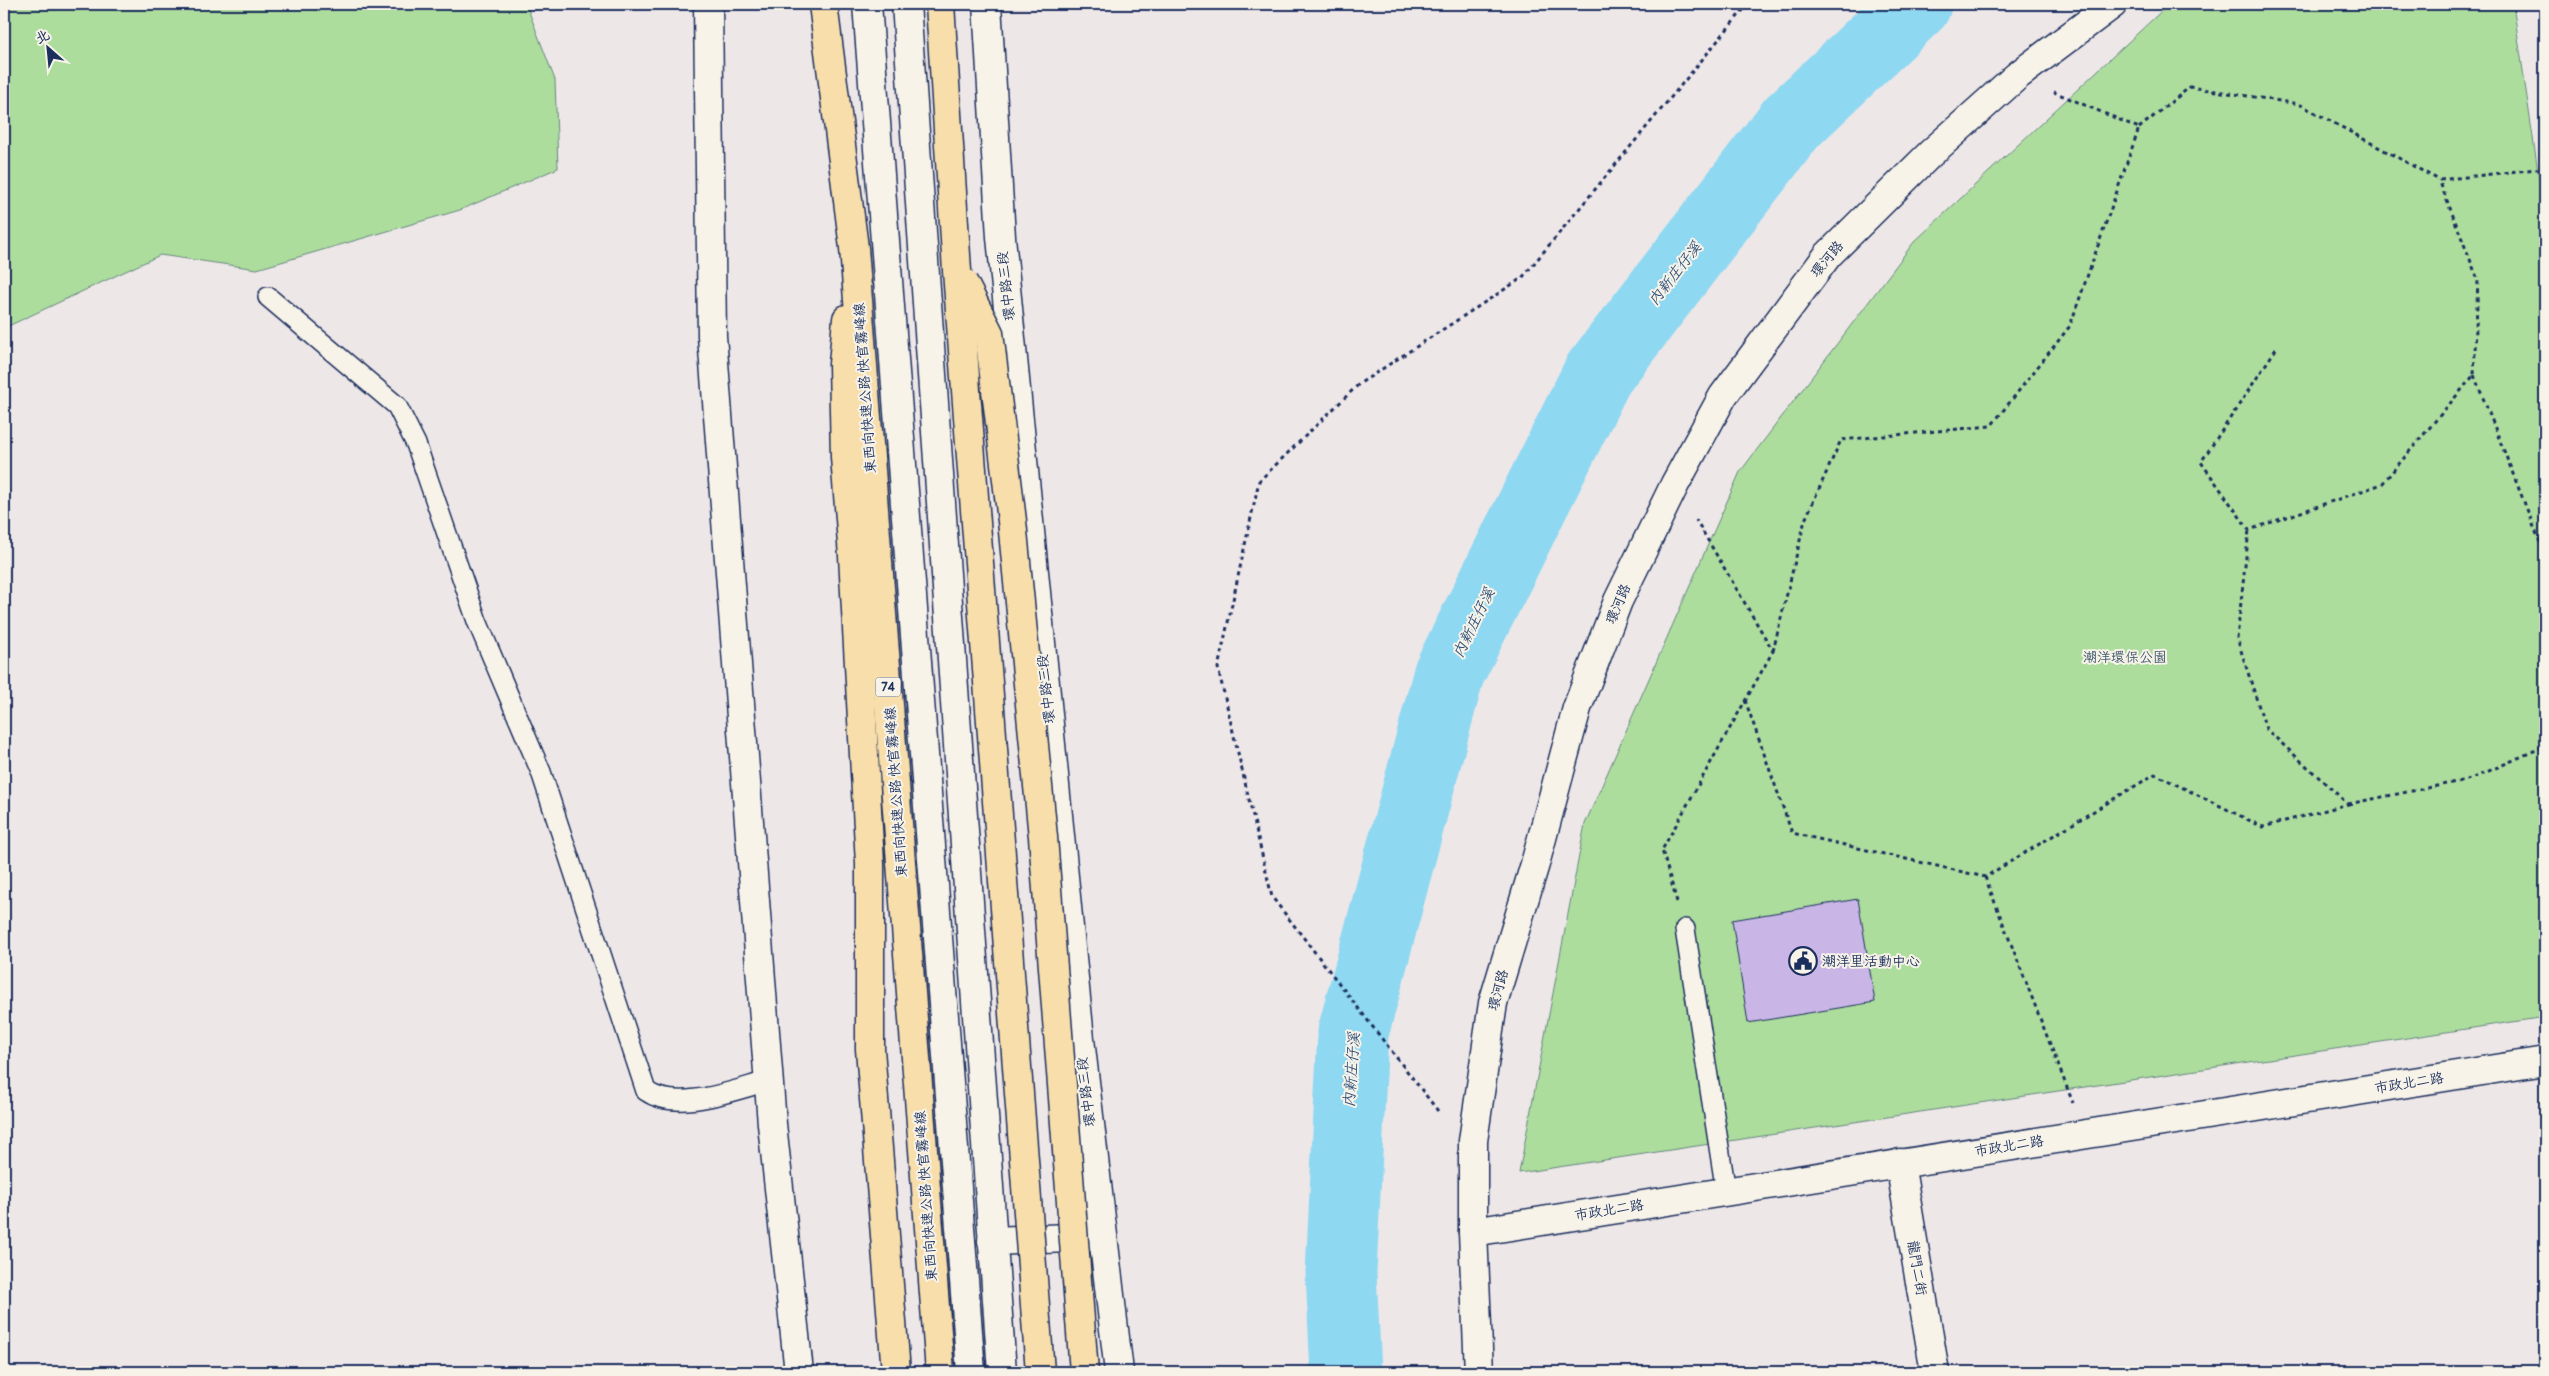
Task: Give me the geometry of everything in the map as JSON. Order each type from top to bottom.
[{"type":"highway","name":"東西向快速公路 快官霧峰線","points":[[823,4],[854,248],[940,1372]]},
{"type":"highway","points":[[940,4],[957,271],[1040,1372]]},
{"type":"highway","points":[[854,248],[842,364],[845,457],[854,566],[870,864],[870,1049],[896,1372]]},
{"type":"highway","points":[[957,271],[989,333],[1012,521],[1043,837],[1084,1372]]},
{"type":"street","points":[[708,4],[712,336],[768,1081],[799,1372]]},
{"type":"street","points":[[867,4],[971,1372]]},
{"type":"street","points":[[906,4],[1002,1372]]},
{"type":"street","name":"環中路三段","points":[[987,4],[1001,237],[1080,1039],[1119,1372]]},
{"type":"street","name":"環河路","points":[[1479,1372],[1473,1232],[1473,1140],[1493,1003],[1535,864],[1577,708],[1618,601],[1675,484],[1723,396],[1828,255],[1930,154],[2016,76],[2113,4]]},
{"type":"street","name":"市政北二路","points":[[1473,1232],[2545,1061]]},
{"type":"street","name":"龍門二街","points":[[1900,1163],[1935,1372]]},
{"type":"street","points":[[992,1241],[1103,1236]]},
{"type":"lane","points":[[268,297],[397,406],[416,444],[477,621],[541,772],[646,1091],[657,1098],[693,1099],[768,1081]]},
{"type":"lane","points":[[1685,929],[1726,1192]]},
{"type":"path","points":[[1438,1111],[1272,897],[1218,668],[1259,481],[1359,384],[1522,278],[1748,4]]},
{"type":"path","points":[[2016,76],[2140,128]]},
{"type":"path","points":[[1685,929],[1662,850],[1773,650],[1805,520],[1841,440],[1991,426],[2070,326],[2140,128],[2190,87],[2299,104],[2439,180],[2545,168]]},
{"type":"path","points":[[2439,180],[2478,280],[2474,376],[2545,555]]},
{"type":"path","points":[[2276,349],[2201,462],[2250,530],[2238,638],[2266,729],[2348,804]]},
{"type":"path","points":[[2250,530],[2382,484],[2474,376]]},
{"type":"path","points":[[1675,484],[1773,650]]},
{"type":"path","points":[[1745,700],[1792,833],[1985,877],[2155,774],[2263,827],[2348,804],[2471,779],[2545,746]]},
{"type":"path","points":[[1985,877],[2085,1134]]},
{"type":"green space","points":[[4,4],[526,4],[555,80],[558,168],[460,210],[257,269],[160,255],[4,328]]},
{"type":"green space","name":"潮洋環保公園","points":[[2169,4],[2513,4],[2545,218],[2545,1017],[1519,1173],[1585,824],[1740,472],[1914,242]]},
{"type":"building","name":"潮洋里活動中心","points":[[1858,899],[1875,1002],[1748,1023],[1732,920]]},
{"type":"waterway","name":"內新庄仔溪","points":[[1346,1372],[1341,1273],[1353,1033],[1449,673],[1598,374],[1792,122],[1916,4]]},
{"type":"place","name":"潮洋里活動中心","points":[[1803,961]]}]
